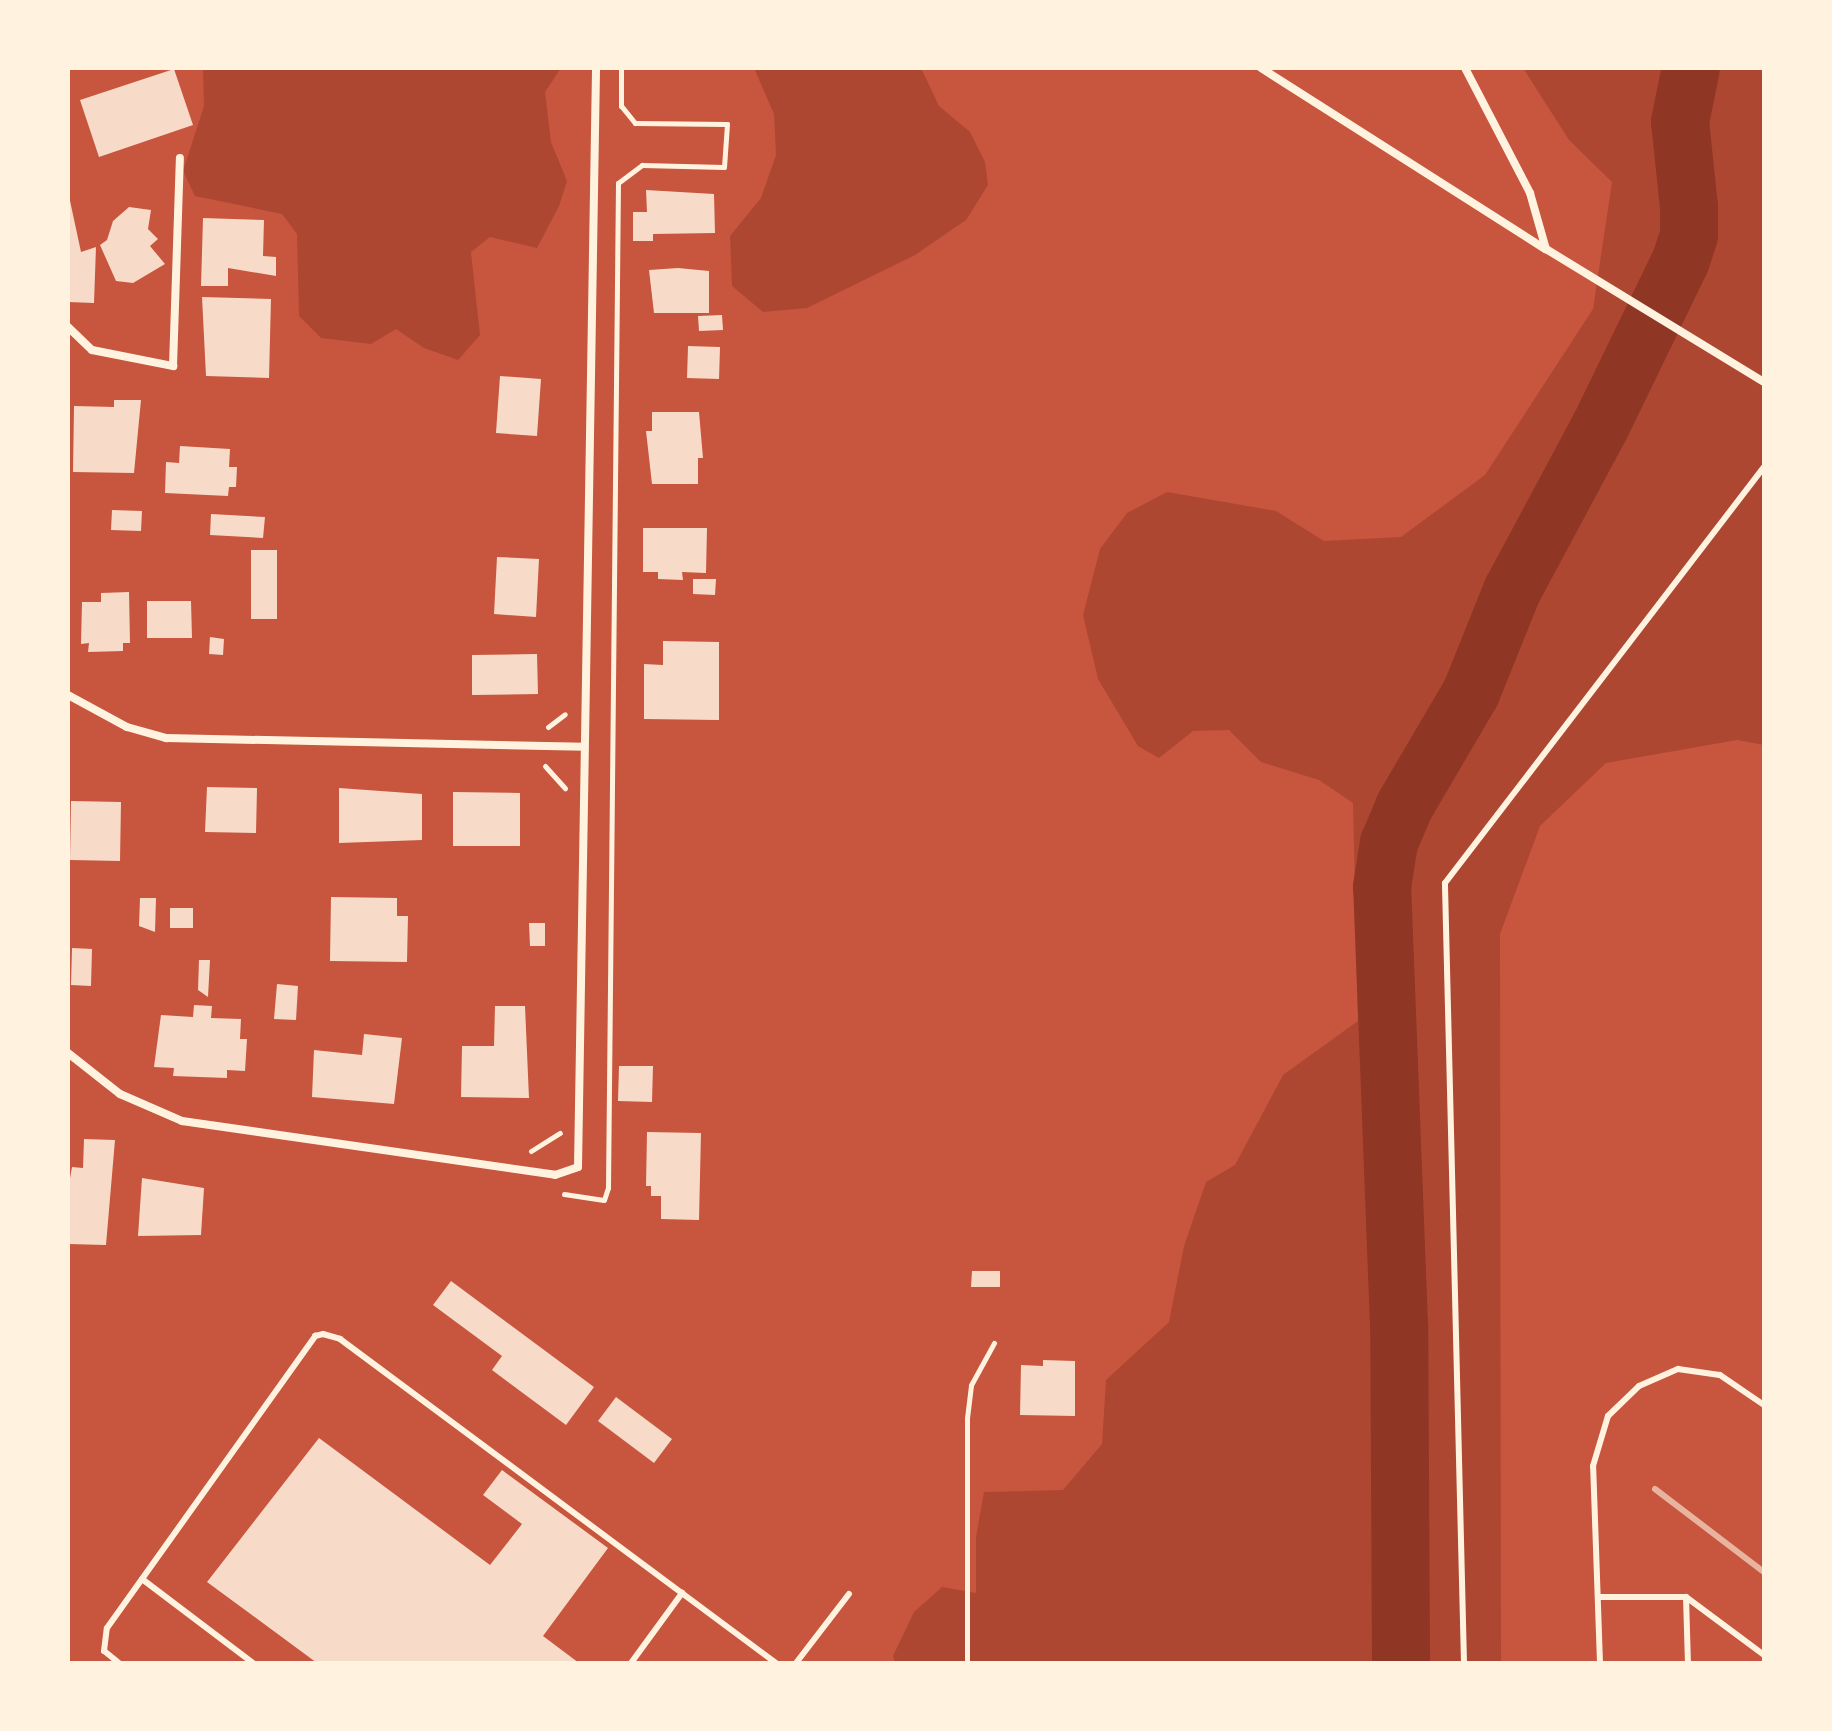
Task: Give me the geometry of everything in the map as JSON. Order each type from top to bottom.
[{"type":"street","points":[[68,1053],[120,1094],[182,1121],[555,1175],[578,1167],[596,68]]},
{"type":"street","points":[[1261,68],[1546,249],[1665,318],[1764,382]]},
{"type":"street","points":[[1465,68],[1530,193],[1546,249]]},
{"type":"street","points":[[68,327],[92,350],[173,366],[180,158]]},
{"type":"street","points":[[68,695],[127,727],[166,738],[584,747]]},
{"type":"lane","points":[[1464,1663],[1445,883],[1764,467]]},
{"type":"lane","points":[[119,1663],[104,1651],[102,1640],[315,1336],[331,1334],[776,1663]]},
{"type":"lane","points":[[1600,1663],[1593,1466],[1598,1436],[1623,1398],[1658,1376],[1699,1370],[1737,1384],[1764,1405]]},
{"type":"lane","points":[[142,1579],[253,1663]]},
{"type":"lane","points":[[631,1663],[682,1593]]},
{"type":"lane","points":[[796,1663],[849,1594]]},
{"type":"lane","points":[[1599,1597],[1686,1597],[1764,1655]]},
{"type":"lane","points":[[1686,1597],[1688,1663]]},
{"type":"path","points":[[557,1193],[604,1200],[608,1188],[618,183],[642,165],[724,167],[727,124],[635,123],[621,106],[621,68]]},
{"type":"path","points":[[543,731],[571,710]]},
{"type":"path","points":[[542,763],[567,790]]},
{"type":"path","points":[[524,1156],[560,1133],[560,1124]]},
{"type":"path","points":[[967,1663],[967,1418],[971,1385],[994,1343]]},
{"type":"shaded area","points":[[203,68],[561,68],[545,92],[551,142],[567,181],[559,206],[537,248],[490,237],[471,252],[480,335],[458,360],[424,348],[396,329],[371,344],[321,338],[299,316],[297,234],[282,214],[195,196],[183,171],[204,106]]},
{"type":"shaded area","points":[[754,68],[921,68],[939,106],[970,132],[985,162],[988,185],[966,220],[915,255],[807,308],[763,312],[732,286],[730,236],[761,198],[776,155],[774,114]]},
{"type":"shaded area","points":[[1523,68],[1764,68],[1764,745],[1737,740],[1606,763],[1540,826],[1500,934],[1501,1663],[895,1663],[893,1656],[914,1612],[942,1587],[976,1593],[976,1537],[984,1492],[1063,1490],[1102,1444],[1106,1380],[1169,1322],[1184,1246],[1206,1182],[1235,1165],[1283,1075],[1358,1021],[1353,803],[1319,780],[1261,762],[1229,730],[1193,731],[1159,758],[1138,746],[1098,679],[1083,615],[1100,549],[1127,513],[1167,492],[1276,511],[1324,541],[1401,537],[1485,475],[1593,309],[1612,182],[1569,140]]},
{"type":"building","points":[[174,69],[193,125],[99,157],[80,100]]},
{"type":"building","points":[[646,190],[714,194],[715,233],[653,234],[653,241],[633,241],[633,212],[647,212]]},
{"type":"building","points":[[69,196],[81,252],[96,247],[94,303],[68,302]]},
{"type":"building","points":[[129,207],[151,210],[148,229],[158,239],[150,246],[165,264],[133,283],[116,281],[100,245],[107,240],[113,221]]},
{"type":"building","points":[[203,218],[264,220],[263,256],[276,257],[276,276],[228,268],[228,286],[201,286]]},
{"type":"building","points":[[678,268],[709,271],[709,313],[654,313],[649,270]]},
{"type":"building","points":[[202,297],[271,299],[269,378],[206,376]]},
{"type":"building","points":[[722,315],[723,330],[699,331],[698,316]]},
{"type":"building","points":[[688,346],[720,347],[719,379],[687,378]]},
{"type":"building","points":[[500,376],[541,379],[537,436],[496,433]]},
{"type":"building","points":[[114,400],[141,400],[134,473],[73,472],[74,406],[114,407]]},
{"type":"building","points":[[652,412],[699,412],[703,458],[698,458],[698,484],[652,484],[646,431],[652,431]]},
{"type":"building","points":[[180,446],[230,449],[229,467],[237,467],[236,487],[229,487],[228,496],[165,493],[166,462],[179,463]]},
{"type":"building","points":[[112,510],[142,511],[141,531],[111,530]]},
{"type":"building","points":[[211,514],[265,517],[263,538],[210,535]]},
{"type":"building","points":[[643,528],[707,528],[706,573],[682,572],[683,580],[658,579],[658,572],[643,572]]},
{"type":"building","points":[[251,550],[277,550],[277,619],[251,619]]},
{"type":"building","points":[[497,557],[539,559],[536,617],[494,614]]},
{"type":"building","points":[[693,579],[716,579],[715,595],[693,594]]},
{"type":"building","points":[[129,592],[130,643],[123,643],[123,651],[88,652],[89,643],[81,644],[82,602],[101,602],[101,593]]},
{"type":"building","points":[[147,601],[191,601],[192,638],[147,638]]},
{"type":"building","points":[[210,637],[224,639],[223,655],[209,654]]},
{"type":"building","points":[[663,641],[719,642],[719,720],[644,719],[644,664],[663,665]]},
{"type":"building","points":[[537,654],[538,694],[472,695],[472,655]]},
{"type":"building","points":[[207,787],[257,788],[256,833],[205,832]]},
{"type":"building","points":[[339,788],[422,794],[422,840],[339,843]]},
{"type":"building","points":[[453,792],[520,793],[520,846],[453,846]]},
{"type":"building","points":[[71,801],[121,802],[120,861],[70,860]]},
{"type":"building","points":[[331,897],[397,898],[397,916],[408,916],[407,962],[330,961]]},
{"type":"building","points":[[140,898],[156,898],[155,932],[139,926]]},
{"type":"building","points":[[170,908],[193,908],[193,928],[170,928]]},
{"type":"building","points":[[529,923],[545,923],[545,946],[530,946]]},
{"type":"building","points":[[72,948],[92,949],[91,986],[71,985]]},
{"type":"building","points":[[199,960],[210,960],[208,997],[198,990]]},
{"type":"building","points":[[277,984],[298,986],[296,1020],[274,1019]]},
{"type":"building","points":[[194,1005],[212,1006],[211,1018],[241,1019],[240,1039],[247,1039],[245,1071],[227,1070],[227,1078],[173,1076],[174,1068],[154,1067],[161,1015],[193,1017]]},
{"type":"building","points":[[495,1006],[525,1006],[529,1098],[461,1097],[462,1046],[494,1046]]},
{"type":"building","points":[[364,1034],[402,1038],[394,1104],[312,1097],[314,1050],[362,1055]]},
{"type":"building","points":[[619,1066],[653,1066],[652,1102],[618,1101]]},
{"type":"building","points":[[647,1132],[701,1133],[699,1220],[661,1219],[661,1196],[651,1196],[651,1186],[646,1186]]},
{"type":"building","points":[[84,1139],[115,1140],[106,1245],[68,1244],[69,1184],[72,1167],[83,1168]]},
{"type":"building","points":[[142,1178],[204,1188],[201,1235],[138,1236]]},
{"type":"building","points":[[972,1271],[1000,1271],[1000,1287],[971,1287]]},
{"type":"building","points":[[451,1281],[594,1387],[566,1425],[492,1370],[502,1356],[433,1305]]},
{"type":"building","points":[[1043,1360],[1075,1361],[1075,1416],[1020,1415],[1021,1365],[1043,1366]]},
{"type":"building","points":[[616,1397],[672,1439],[654,1463],[598,1421]]},
{"type":"building","points":[[319,1438],[490,1565],[522,1524],[483,1495],[502,1470],[608,1548],[543,1636],[579,1663],[317,1663],[207,1582]]},
{"type":"waterway","points":[[1401,1663],[1399,1325],[1382,887],[1389,843],[1404,807],[1471,693],[1512,591],[1601,425],[1681,260],[1689,235],[1689,207],[1680,122],[1691,68]]},
{"type":"railway","points":[[1655,1489],[1764,1572]]}]
